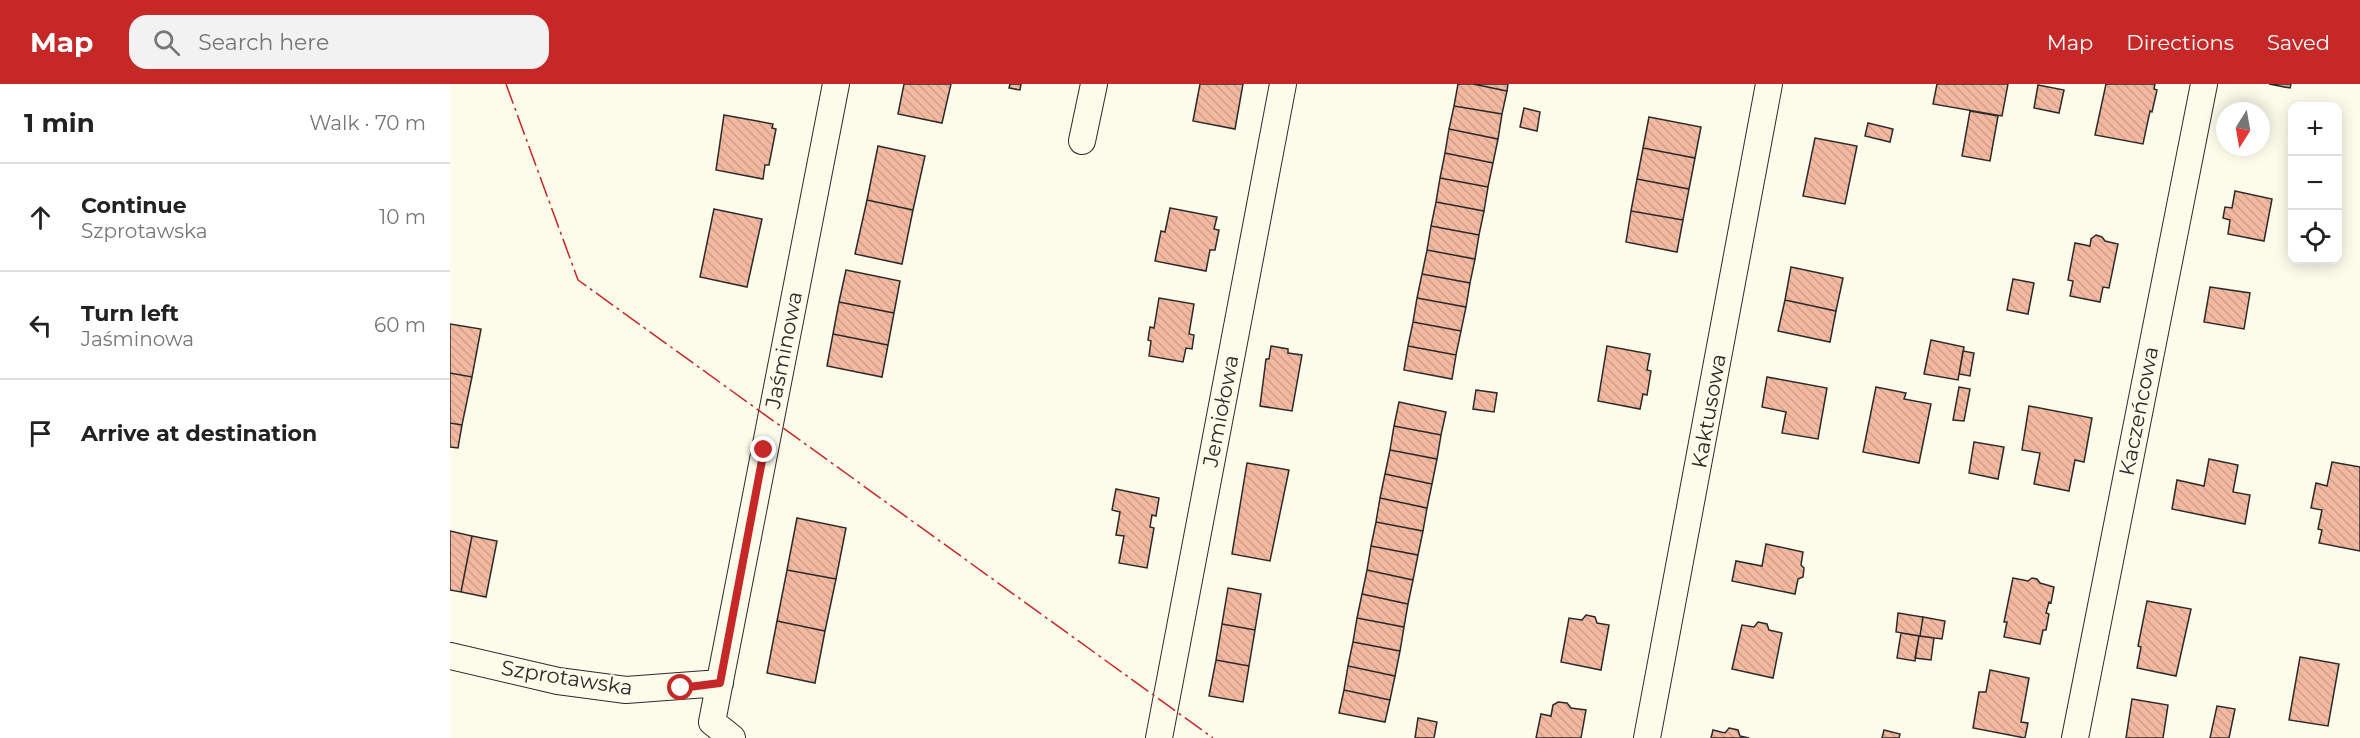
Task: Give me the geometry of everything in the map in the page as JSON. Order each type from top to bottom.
[{"type":"street","name":"Jaśminowa","points":[[732,738],[712,722],[836,84]]},
{"type":"street","points":[[1082,141],[1094,84]]},
{"type":"street","name":"Jemiołowa","points":[[1159,738],[1283,84]]},
{"type":"street","name":"Kaktusowa","points":[[1647,738],[1769,84]]},
{"type":"street","name":"Kaczeńcowa","points":[[2075,738],[2204,84]]},
{"type":"street","name":"Szprotawska","points":[[450,656],[558,681],[626,690],[720,683]]},
{"type":"building","points":[[904,84],[951,84],[942,123],[898,114]]},
{"type":"building","points":[[1010,84],[1021,84],[1020,90],[1009,88]]},
{"type":"building","points":[[1200,84],[1243,84],[1235,129],[1193,121]]},
{"type":"building","points":[[1458,84],[1473,84],[1507,91],[1502,114],[1454,106]]},
{"type":"building","points":[[1473,84],[1508,84],[1507,91]]},
{"type":"building","points":[[1937,84],[2008,84],[2002,116],[1933,104]]},
{"type":"building","points":[[2106,84],[2155,84],[2154,89],[2157,90],[2143,144],[2095,135]]},
{"type":"building","points":[[2269,84],[2291,84],[2290,88]]},
{"type":"building","points":[[2038,85],[2064,90],[2059,113],[2034,108]]},
{"type":"building","points":[[1454,106],[1502,114],[1498,139],[1449,129]]},
{"type":"building","points":[[1524,108],[1540,112],[1537,131],[1520,127]]},
{"type":"building","points":[[1970,111],[1998,116],[1990,161],[1962,156]]},
{"type":"building","points":[[724,115],[773,124],[772,128],[776,129],[769,165],[765,165],[763,179],[716,170]]},
{"type":"building","points":[[1649,117],[1701,127],[1695,158],[1643,148]]},
{"type":"building","points":[[1868,123],[1893,129],[1890,142],[1865,136]]},
{"type":"building","points":[[1449,129],[1498,139],[1493,163],[1445,153]]},
{"type":"building","points":[[1815,138],[1857,146],[1845,204],[1803,196]]},
{"type":"building","points":[[878,146],[925,156],[913,210],[867,200]]},
{"type":"building","points":[[1643,148],[1695,158],[1689,189],[1637,179]]},
{"type":"building","points":[[1445,153],[1493,163],[1488,187],[1440,178]]},
{"type":"building","points":[[1440,178],[1488,187],[1484,211],[1436,202]]},
{"type":"building","points":[[1637,179],[1689,189],[1683,220],[1631,211]]},
{"type":"building","points":[[2235,191],[2272,199],[2264,241],[2228,234],[2230,220],[2223,218],[2225,207],[2232,208]]},
{"type":"building","points":[[867,200],[913,210],[902,264],[855,254]]},
{"type":"building","points":[[1436,202],[1484,211],[1479,235],[1431,226]]},
{"type":"building","points":[[1170,208],[1217,217],[1214,229],[1219,230],[1215,250],[1210,250],[1206,271],[1155,261],[1161,231],[1165,232]]},
{"type":"building","points":[[714,209],[762,219],[747,287],[700,277]]},
{"type":"building","points":[[1631,211],[1683,220],[1677,252],[1626,242]]},
{"type":"building","points":[[1431,226],[1479,235],[1475,259],[1427,250]]},
{"type":"building","points":[[2096,235],[2105,241],[2118,244],[2109,288],[2103,287],[2100,302],[2070,296],[2073,281],[2068,280],[2075,243],[2090,246],[2091,239]]},
{"type":"building","points":[[1427,250],[1475,259],[1470,283],[1422,274]]},
{"type":"building","points":[[1791,267],[1843,278],[1836,311],[1785,300]]},
{"type":"building","points":[[846,270],[900,281],[894,313],[839,302]]},
{"type":"building","points":[[1422,274],[1470,283],[1466,307],[1417,298]]},
{"type":"building","points":[[2013,279],[2034,283],[2028,314],[2007,310]]},
{"type":"building","points":[[2210,287],[2250,293],[2244,329],[2204,322]]},
{"type":"building","points":[[1159,298],[1194,304],[1189,334],[1194,335],[1192,349],[1186,348],[1183,362],[1149,356],[1150,327],[1154,328]]},
{"type":"building","points":[[1417,298],[1466,307],[1461,331],[1413,322]]},
{"type":"building","points":[[1785,300],[1836,311],[1830,342],[1778,331]]},
{"type":"building","points":[[839,302],[894,313],[888,345],[833,334]]},
{"type":"building","points":[[1413,322],[1461,331],[1456,355],[1408,346]]},
{"type":"building","points":[[450,324],[481,329],[472,377],[450,373]]},
{"type":"building","points":[[833,334],[888,345],[882,377],[827,366]]},
{"type":"building","points":[[1931,340],[1964,347],[1958,380],[1924,374]]},
{"type":"building","points":[[1271,346],[1288,349],[1288,353],[1302,355],[1292,411],[1260,406],[1266,359],[1269,359]]},
{"type":"building","points":[[1408,346],[1456,355],[1452,379],[1404,370]]},
{"type":"building","points":[[1607,346],[1650,354],[1647,370],[1651,371],[1647,395],[1643,394],[1640,409],[1598,401]]},
{"type":"building","points":[[1963,351],[1974,353],[1970,376],[1959,374]]},
{"type":"building","points":[[450,373],[472,377],[462,425],[450,423]]},
{"type":"building","points":[[1767,377],[1827,388],[1818,439],[1782,433],[1786,412],[1762,407]]},
{"type":"building","points":[[1876,387],[1906,393],[1904,399],[1931,404],[1919,463],[1863,452]]},
{"type":"building","points":[[1959,387],[1970,389],[1964,421],[1953,420]]},
{"type":"building","points":[[1476,390],[1497,393],[1494,412],[1473,409]]},
{"type":"building","points":[[1399,402],[1446,412],[1441,435],[1394,426]]},
{"type":"building","points":[[2029,406],[2092,418],[2084,462],[2075,460],[2069,491],[2034,484],[2040,453],[2022,450]]},
{"type":"building","points":[[450,423],[462,425],[458,448],[450,447]]},
{"type":"building","points":[[1394,426],[1441,435],[1437,459],[1390,450]]},
{"type":"building","points":[[1974,442],[2004,447],[1998,479],[1969,473]]},
{"type":"building","points":[[1390,450],[1437,459],[1432,484],[1385,474]]},
{"type":"building","points":[[2209,459],[2238,465],[2233,492],[2250,495],[2245,524],[2172,509],[2177,480],[2204,486]]},
{"type":"building","points":[[2332,462],[2360,467],[2360,551],[2319,543],[2322,530],[2318,529],[2322,510],[2311,508],[2316,483],[2327,486]]},
{"type":"building","points":[[1247,463],[1289,470],[1270,561],[1232,554]]},
{"type":"building","points":[[1385,474],[1432,484],[1427,508],[1380,498]]},
{"type":"building","points":[[1116,489],[1159,498],[1156,516],[1152,515],[1150,527],[1154,528],[1147,568],[1119,563],[1124,536],[1116,535],[1120,512],[1112,510]]},
{"type":"building","points":[[1380,498],[1427,508],[1423,531],[1376,522]]},
{"type":"building","points":[[797,518],[846,528],[836,579],[787,570]]},
{"type":"building","points":[[1376,522],[1423,531],[1418,555],[1371,546]]},
{"type":"building","points":[[450,531],[472,536],[461,592],[450,590]]},
{"type":"building","points":[[472,536],[497,541],[486,597],[461,592]]},
{"type":"building","points":[[1766,544],[1803,552],[1801,565],[1804,568],[1803,577],[1798,579],[1795,594],[1732,581],[1736,561],[1762,566]]},
{"type":"building","points":[[1371,546],[1418,555],[1413,580],[1367,570]]},
{"type":"building","points":[[787,570],[836,579],[825,631],[777,621]]},
{"type":"building","points":[[1367,570],[1413,580],[1408,604],[1362,594]]},
{"type":"building","points":[[2013,578],[2028,581],[2032,578],[2037,579],[2040,583],[2054,587],[2051,603],[2049,602],[2046,613],[2049,614],[2046,630],[2043,630],[2040,644],[2004,637],[2007,622],[2004,622]]},
{"type":"building","points":[[1228,588],[1261,594],[1255,630],[1222,624]]},
{"type":"building","points":[[1362,594],[1408,604],[1404,627],[1357,618]]},
{"type":"building","points":[[2147,601],[2191,609],[2176,676],[2137,668],[2141,647],[2138,646]]},
{"type":"building","points":[[1898,613],[1923,617],[1920,636],[1896,632]]},
{"type":"building","points":[[1586,615],[1595,617],[1597,623],[1609,625],[1601,670],[1561,662],[1569,618],[1582,620]]},
{"type":"building","points":[[1923,617],[1945,621],[1942,639],[1920,636]]},
{"type":"building","points":[[1357,618],[1404,627],[1400,651],[1353,642]]},
{"type":"building","points":[[777,621],[825,631],[815,683],[767,673]]},
{"type":"building","points":[[1758,622],[1767,624],[1769,630],[1782,633],[1773,678],[1732,669],[1742,625],[1754,627]]},
{"type":"building","points":[[1222,624],[1255,630],[1249,666],[1216,660]]},
{"type":"building","points":[[1901,633],[1919,636],[1915,661],[1897,658]]},
{"type":"building","points":[[1919,636],[1934,638],[1931,660],[1915,658]]},
{"type":"building","points":[[1353,642],[1400,651],[1395,676],[1348,666]]},
{"type":"building","points":[[2300,657],[2339,664],[2328,726],[2289,720]]},
{"type":"building","points":[[1216,660],[1249,666],[1243,702],[1209,696]]},
{"type":"building","points":[[1348,666],[1395,676],[1390,700],[1344,690]]},
{"type":"building","points":[[1990,670],[2029,678],[2021,722],[2028,723],[2025,738],[1973,728],[1979,692],[1986,692]]},
{"type":"building","points":[[1344,690],[1390,700],[1385,722],[1339,713]]},
{"type":"building","points":[[2132,699],[2168,705],[2163,738],[2126,738]]},
{"type":"building","points":[[1558,702],[1567,703],[1571,708],[1586,710],[1581,738],[1536,738],[1541,714],[1551,716],[1553,705]]},
{"type":"building","points":[[2217,706],[2235,709],[2229,738],[2210,738]]},
{"type":"building","points":[[1418,718],[1437,722],[1434,738],[1415,738]]},
{"type":"building","points":[[1729,728],[1738,730],[1740,736],[1749,738],[1711,738],[1713,730],[1725,733]]},
{"type":"building","points":[[1884,730],[1900,734],[1899,738],[1882,738]]},
{"type":"power","points":[[506,84],[578,280],[1213,738]]},
{"type":"route","points":[[681,688],[720,683],[764,450]]}]
